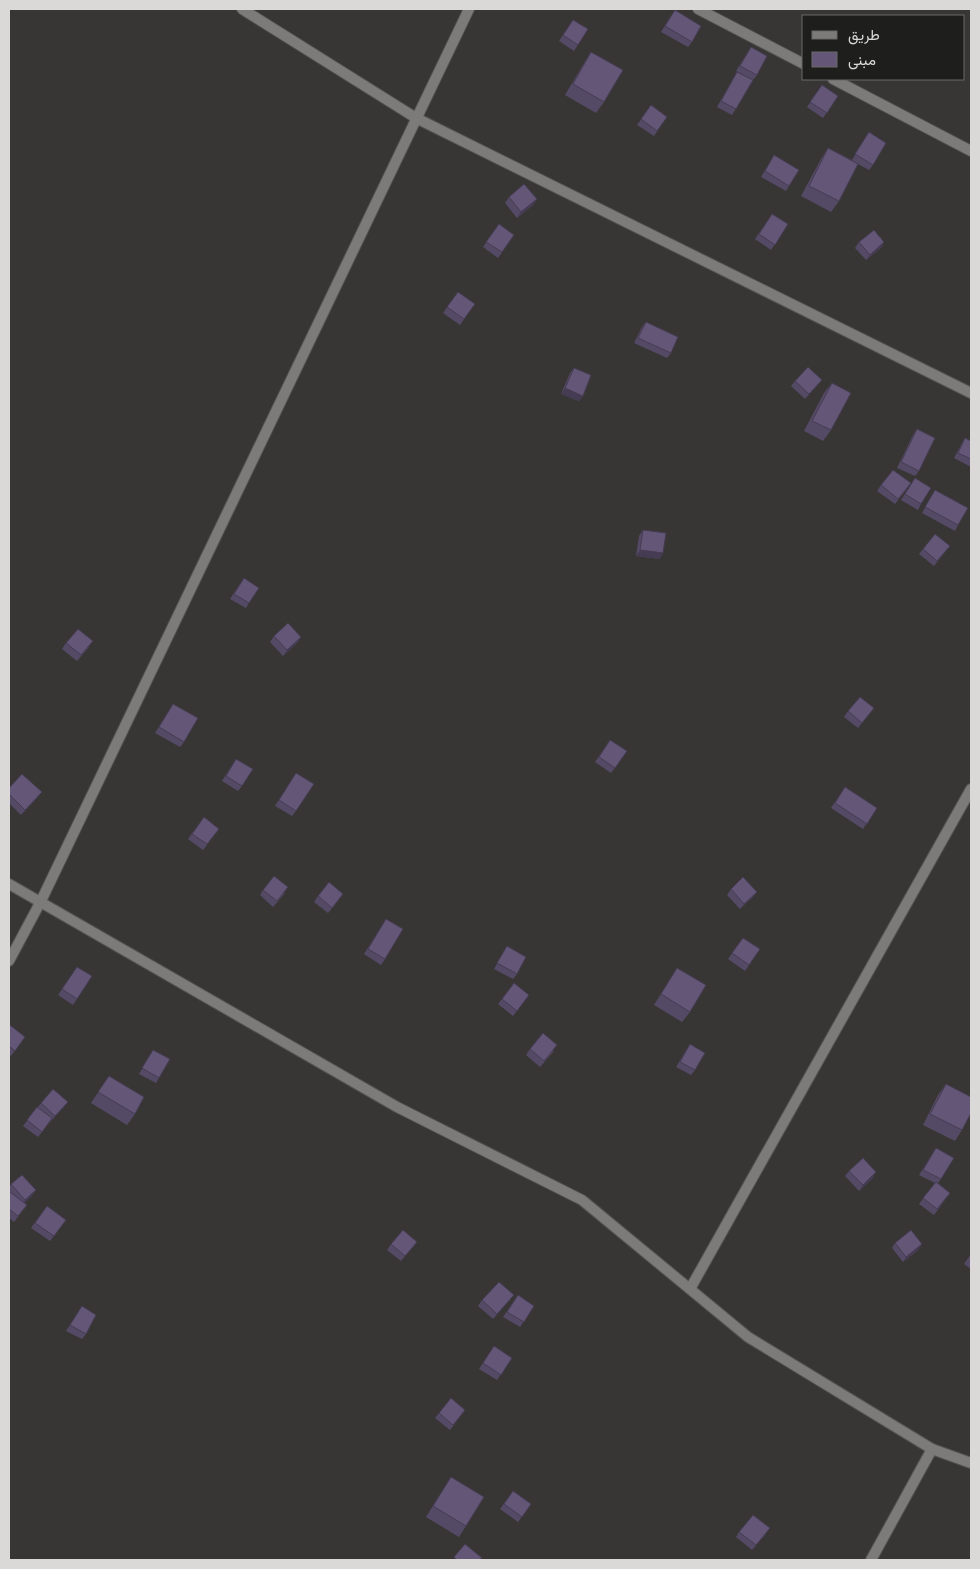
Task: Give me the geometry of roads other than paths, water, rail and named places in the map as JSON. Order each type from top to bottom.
[{"type":"street","points":[[242,9],[416,118],[971,392]]},
{"type":"street","points":[[9,961],[41,901],[469,9]]},
{"type":"street","points":[[698,9],[802,63]]},
{"type":"street","points":[[834,80],[971,151]]},
{"type":"street","points":[[690,1289],[971,789]]},
{"type":"street","points":[[9,884],[397,1107],[582,1200],[748,1337],[932,1449],[971,1463]]},
{"type":"street","points":[[871,1560],[932,1449]]}]
